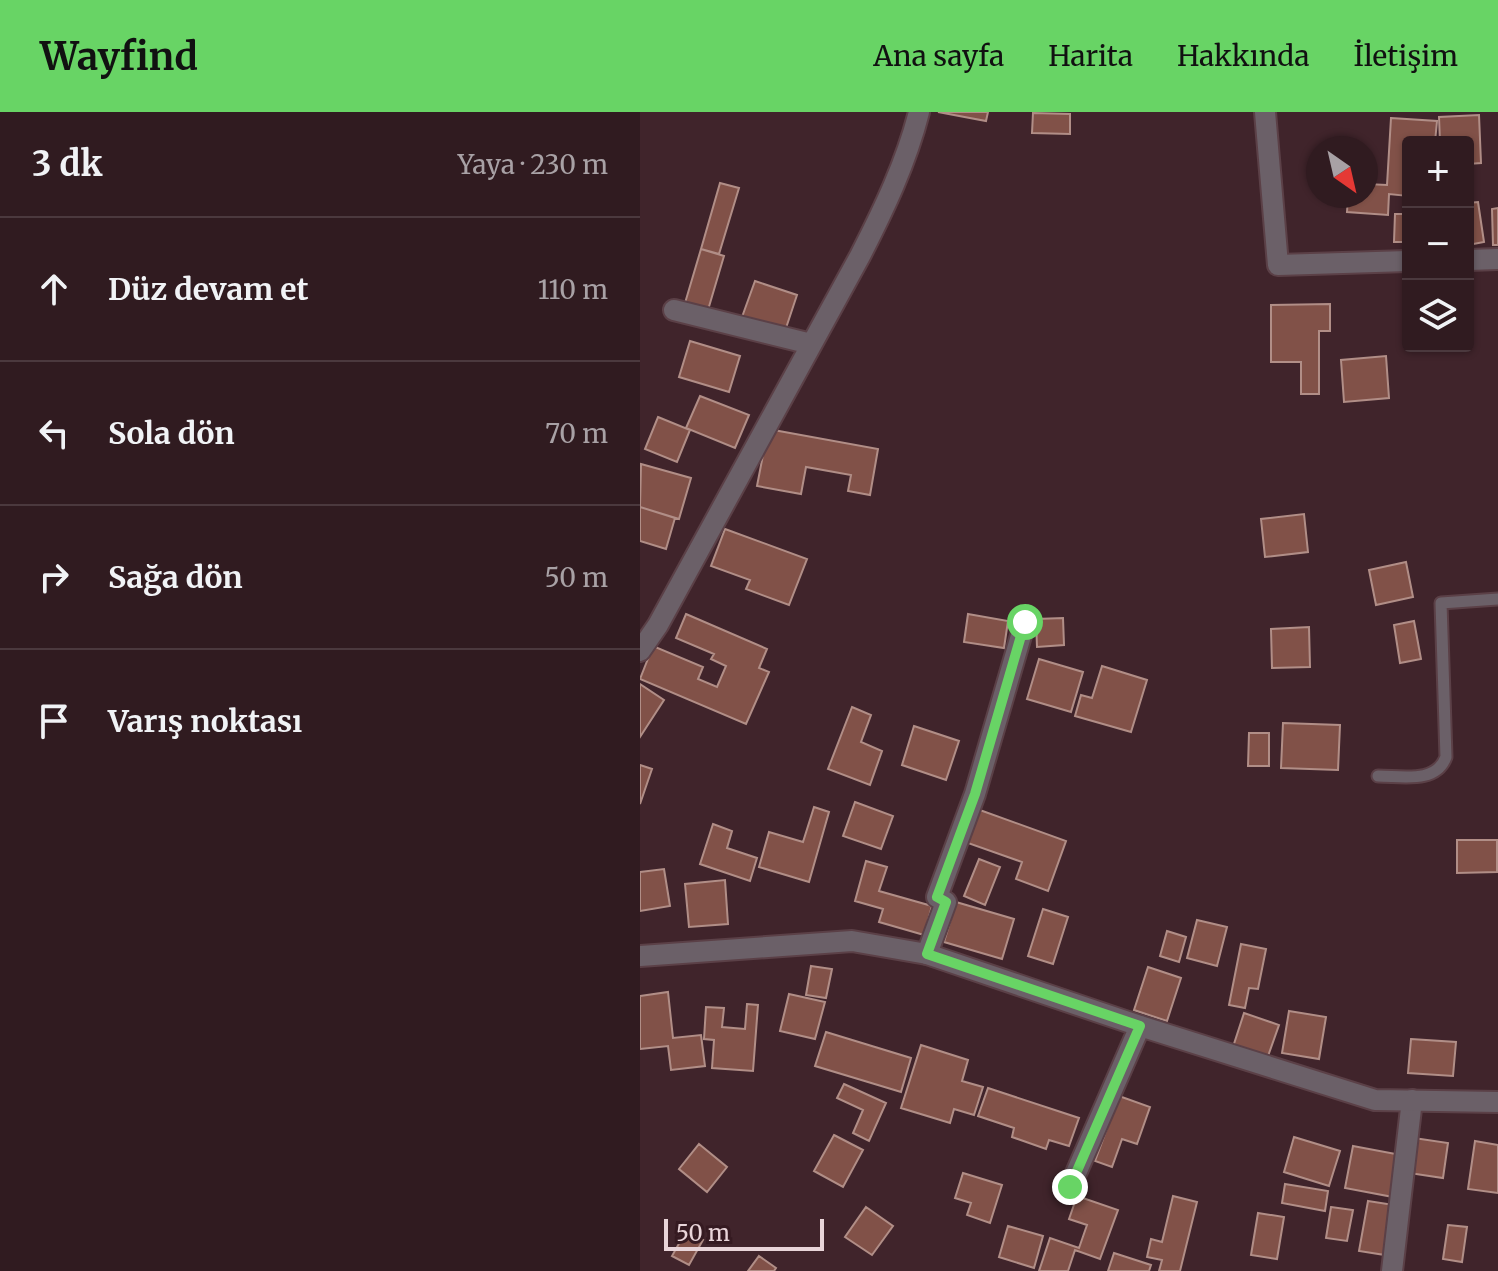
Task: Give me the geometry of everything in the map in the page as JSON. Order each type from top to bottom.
[{"type":"street","points":[[640,651],[649,623],[811,344],[890,196],[912,140],[919,112]]},
{"type":"street","points":[[1265,112],[1278,265],[1402,261]]},
{"type":"street","points":[[1474,260],[1498,259]]},
{"type":"street","points":[[674,310],[811,344]]},
{"type":"street","points":[[927,954],[946,902],[937,897],[975,794],[1025,622]]},
{"type":"street","points":[[640,956],[852,941],[927,954],[1140,1026],[1375,1100],[1498,1102]]},
{"type":"street","points":[[1070,1187],[1140,1026]]},
{"type":"street","points":[[1392,1271],[1412,1100]]},
{"type":"lane","points":[[1378,776],[1426,776],[1443,764],[1446,757],[1441,603],[1498,599]]},
{"type":"building","points":[[938,112],[988,112],[986,121]]},
{"type":"building","points":[[1033,113],[1070,114],[1070,134],[1032,133]]},
{"type":"building","points":[[1479,115],[1481,163],[1474,164],[1474,136],[1440,136],[1439,117]]},
{"type":"building","points":[[1391,118],[1437,121],[1436,136],[1402,136],[1402,195],[1389,194],[1388,215],[1347,212],[1347,208],[1378,208],[1378,185],[1387,185]]},
{"type":"building","points":[[720,183],[739,188],[719,254],[701,249]]},
{"type":"building","points":[[1474,202],[1478,202],[1484,242],[1474,244],[1474,208]]},
{"type":"building","points":[[1498,208],[1498,245],[1493,245],[1492,209]]},
{"type":"building","points":[[1395,214],[1402,214],[1402,242],[1394,242]]},
{"type":"building","points":[[701,249],[724,256],[708,310],[685,303]]},
{"type":"building","points":[[755,281],[797,295],[785,331],[742,317]]},
{"type":"building","points":[[1330,304],[1330,331],[1319,331],[1319,394],[1301,394],[1301,362],[1271,362],[1271,305]]},
{"type":"building","points":[[690,341],[740,356],[729,392],[679,377]]},
{"type":"building","points":[[1386,356],[1389,398],[1344,402],[1341,360]]},
{"type":"building","points":[[700,396],[749,415],[735,448],[686,428]]},
{"type":"building","points":[[658,417],[690,430],[677,462],[645,449]]},
{"type":"building","points":[[768,429],[878,449],[870,495],[848,491],[851,475],[806,467],[801,494],[757,486]]},
{"type":"building","points":[[641,464],[691,478],[679,519],[640,507]]},
{"type":"building","points":[[640,507],[675,518],[666,549],[640,541]]},
{"type":"building","points":[[1304,514],[1308,552],[1265,557],[1261,519]]},
{"type":"building","points":[[725,529],[807,559],[789,605],[746,589],[750,580],[711,566]]},
{"type":"building","points":[[1406,562],[1413,597],[1376,605],[1369,570]]},
{"type":"building","points":[[686,614],[767,649],[759,668],[769,672],[746,724],[640,679],[653,646],[703,667],[698,679],[717,687],[726,666],[711,659],[714,654],[676,638]]},
{"type":"building","points":[[968,614],[1008,621],[1004,648],[964,642]]},
{"type":"building","points":[[1063,618],[1064,645],[1037,647],[1036,619]]},
{"type":"building","points":[[1414,621],[1421,659],[1400,663],[1394,625]]},
{"type":"building","points":[[1309,627],[1310,667],[1272,668],[1271,629]]},
{"type":"building","points":[[1039,659],[1083,672],[1071,712],[1027,699]]},
{"type":"building","points":[[1102,666],[1147,680],[1131,732],[1075,716],[1081,695],[1092,698]]},
{"type":"building","points":[[640,684],[664,700],[640,737]]},
{"type":"building","points":[[852,707],[871,715],[861,742],[882,751],[870,785],[828,769]]},
{"type":"building","points":[[1283,723],[1340,725],[1338,770],[1281,768]]},
{"type":"building","points":[[914,726],[959,741],[946,780],[902,765]]},
{"type":"building","points":[[1249,733],[1269,733],[1269,766],[1248,766]]},
{"type":"building","points":[[640,765],[652,769],[640,804]]},
{"type":"building","points":[[855,802],[893,816],[881,849],[843,836]]},
{"type":"building","points":[[814,807],[829,812],[809,882],[759,867],[769,832],[803,842]]},
{"type":"building","points":[[977,809],[1066,841],[1048,891],[1016,879],[1022,862],[965,842]]},
{"type":"building","points":[[713,824],[732,831],[727,848],[757,858],[750,881],[700,864]]},
{"type":"building","points":[[1457,840],[1497,840],[1497,872],[1457,873]]},
{"type":"building","points":[[979,859],[1000,867],[985,905],[964,896]]},
{"type":"building","points":[[866,861],[887,867],[879,891],[932,906],[924,935],[879,922],[883,909],[855,901]]},
{"type":"building","points":[[664,869],[670,906],[640,911],[640,872]]},
{"type":"building","points":[[725,880],[728,924],[689,927],[685,884]]},
{"type":"building","points":[[956,902],[1014,919],[1002,959],[944,942]]},
{"type":"building","points":[[1043,909],[1068,917],[1053,964],[1028,956]]},
{"type":"building","points":[[1197,920],[1227,927],[1217,966],[1187,958]]},
{"type":"building","points":[[1167,931],[1186,937],[1179,962],[1160,956]]},
{"type":"building","points":[[1241,944],[1266,949],[1258,989],[1249,988],[1245,1008],[1229,1005]]},
{"type":"building","points":[[811,966],[832,969],[826,998],[806,995]]},
{"type":"building","points":[[1148,967],[1181,978],[1167,1021],[1134,1010]]},
{"type":"building","points":[[668,992],[673,1038],[701,1035],[705,1066],[671,1070],[668,1046],[640,1049],[640,996]]},
{"type":"building","points":[[789,994],[825,1002],[815,1039],[780,1031]]},
{"type":"building","points":[[747,1004],[758,1005],[753,1071],[712,1068],[714,1040],[704,1039],[706,1007],[724,1008],[722,1027],[745,1029]]},
{"type":"building","points":[[1289,1011],[1326,1017],[1319,1059],[1282,1053]]},
{"type":"building","points":[[1244,1013],[1279,1025],[1267,1059],[1233,1047]]},
{"type":"building","points":[[826,1032],[911,1058],[901,1092],[815,1066]]},
{"type":"building","points":[[1411,1039],[1456,1042],[1453,1076],[1408,1073]]},
{"type":"building","points":[[921,1045],[968,1060],[962,1081],[983,1087],[974,1115],[954,1109],[950,1123],[901,1108]]},
{"type":"building","points":[[844,1084],[886,1103],[869,1141],[853,1133],[863,1110],[837,1098]]},
{"type":"building","points":[[988,1088],[1079,1118],[1069,1146],[1049,1140],[1046,1149],[1012,1137],[1014,1128],[978,1116]]},
{"type":"building","points":[[1119,1096],[1150,1107],[1137,1144],[1122,1139],[1112,1167],[1095,1161]]},
{"type":"building","points":[[834,1135],[863,1150],[843,1187],[814,1171]]},
{"type":"building","points":[[1294,1137],[1340,1151],[1329,1186],[1284,1172]]},
{"type":"building","points":[[1414,1138],[1448,1143],[1443,1178],[1409,1173]]},
{"type":"building","points":[[1475,1141],[1498,1145],[1498,1193],[1468,1189]]},
{"type":"building","points":[[699,1144],[727,1167],[707,1192],[679,1169]]},
{"type":"building","points":[[1353,1146],[1401,1155],[1393,1197],[1345,1188]]},
{"type":"building","points":[[963,1173],[1002,1185],[990,1223],[967,1215],[971,1203],[955,1198]]},
{"type":"building","points":[[1285,1184],[1328,1191],[1325,1211],[1282,1203]]},
{"type":"building","points":[[1077,1196],[1118,1210],[1100,1259],[1075,1250],[1068,1271],[1039,1271],[1050,1238],[1079,1248],[1087,1225],[1069,1219]]},
{"type":"building","points":[[1173,1196],[1197,1202],[1180,1271],[1159,1271],[1162,1260],[1147,1257],[1151,1239],[1162,1242]]},
{"type":"building","points":[[1368,1201],[1394,1205],[1385,1255],[1359,1251]]},
{"type":"building","points":[[866,1207],[893,1226],[872,1255],[845,1237]]},
{"type":"building","points":[[1331,1207],[1353,1210],[1347,1241],[1326,1238]]},
{"type":"building","points":[[1258,1213],[1284,1217],[1277,1259],[1251,1255]]},
{"type":"building","points":[[1448,1225],[1467,1227],[1462,1262],[1443,1259]]},
{"type":"building","points":[[1008,1226],[1043,1236],[1034,1268],[999,1257]]},
{"type":"building","points":[[686,1231],[703,1240],[689,1265],[672,1256]]},
{"type":"building","points":[[1114,1253],[1151,1265],[1149,1271],[1108,1271]]},
{"type":"building","points":[[759,1256],[776,1268],[774,1271],[748,1271]]},
{"type":"route","points":[[1025,622],[975,794],[937,897],[946,902],[927,954],[1140,1026],[1070,1187]]}]
